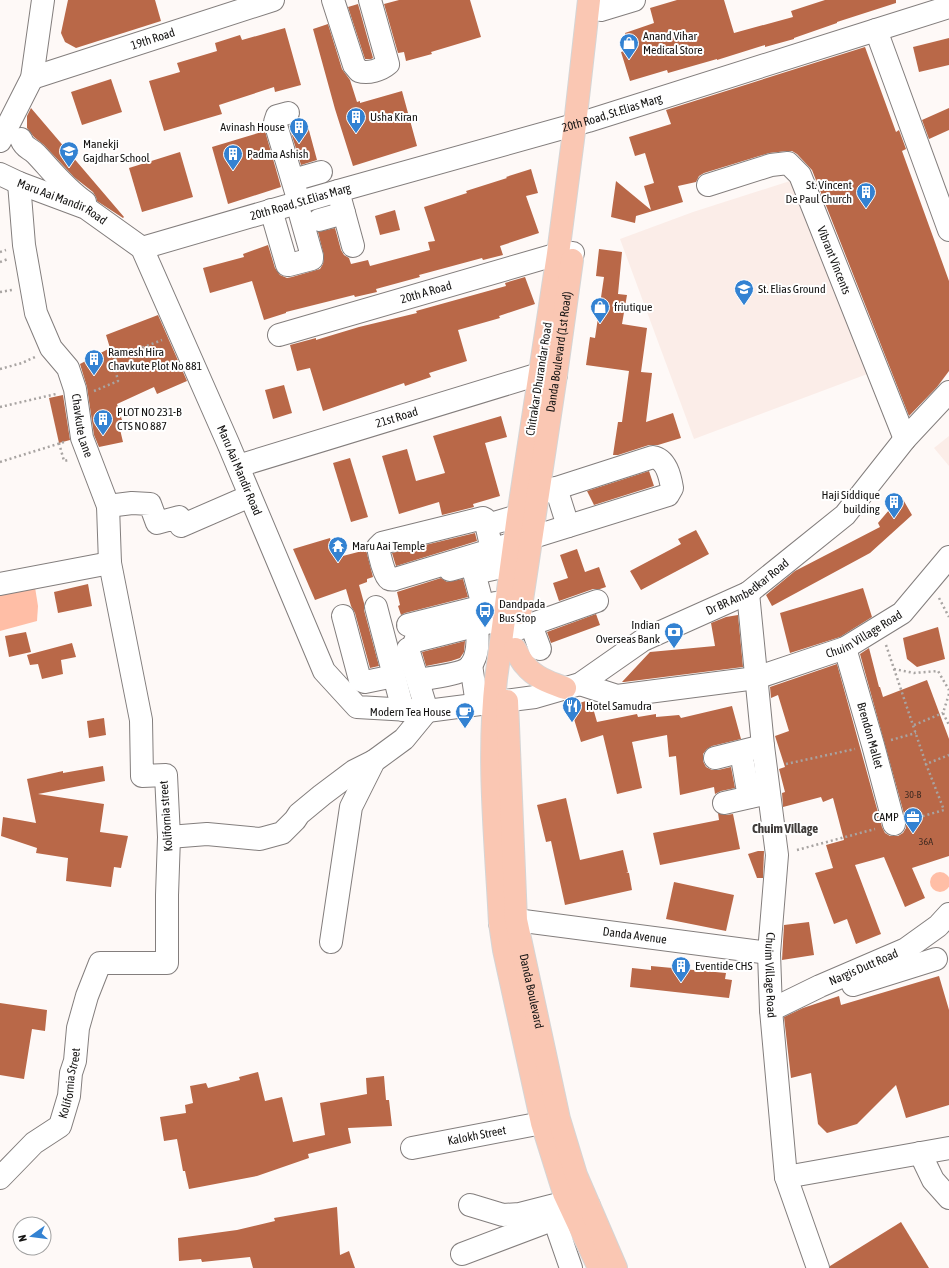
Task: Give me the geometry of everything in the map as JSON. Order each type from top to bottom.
[{"type":"main road","name":"Chitrakar Dhurandar Road","points":[[504,830],[492,759],[493,702],[515,624],[519,548],[518,516],[548,374],[566,253],[598,3]]},
{"type":"main road","name":"Danda Boulevard (1st Road)","points":[[493,702],[515,624],[519,548],[547,491],[548,374]]},
{"type":"main road","points":[[515,624],[525,665],[545,681],[573,686]]},
{"type":"main road","points":[[493,702],[504,830],[508,921],[504,950],[536,1053],[564,1193],[571,1210],[616,1268]]},
{"type":"main road","points":[[596,1241],[599,1268]]},
{"type":"street","points":[[7,177],[18,144],[32,78],[43,0]]},
{"type":"street","name":"19th Road","points":[[32,78],[273,0]]},
{"type":"street","points":[[362,0],[335,4],[356,69],[361,72],[373,71],[388,64],[370,0]]},
{"type":"street","points":[[598,3],[634,0]]},
{"type":"street","name":"20th Road, St.Elias Marg","points":[[142,248],[274,220],[306,209],[338,191],[582,123],[949,7]]},
{"type":"street","points":[[876,30],[949,230]]},
{"type":"street","points":[[274,220],[288,265],[312,259],[313,257],[306,209],[307,176],[275,122],[277,116],[288,113]]},
{"type":"street","points":[[18,144],[66,194],[108,216]]},
{"type":"street","name":"Vibrant Vincents","points":[[708,185],[788,163],[800,175],[905,440]]},
{"type":"street","name":"Maru Aai Mandir Road","points":[[7,177],[66,194],[142,248],[238,466],[324,671],[357,707],[427,711],[493,702]]},
{"type":"street","name":"Chavkute Lane","points":[[7,177],[24,246],[36,313],[51,348],[68,368],[76,393],[82,438],[108,506]]},
{"type":"street","points":[[338,191],[353,246]]},
{"type":"street","points":[[306,209],[344,213]]},
{"type":"street","name":"20th A Road","points":[[280,335],[566,253]]},
{"type":"street","name":"21st Road","points":[[238,466],[548,374]]},
{"type":"street","name":"Dr BR Ambedkar Road","points":[[493,702],[535,697],[573,686],[643,640],[748,593],[845,515],[905,440],[949,392]]},
{"type":"street","points":[[475,573],[519,548],[568,526],[668,495],[672,488],[664,464],[657,458],[653,457],[547,491],[568,526]]},
{"type":"street","points":[[108,506],[132,502],[150,504],[157,523],[179,517],[182,526],[250,496]]},
{"type":"street","name":"Kolifornia street","points":[[100,963],[167,963],[169,838],[166,775],[142,776],[141,720],[110,563],[108,506]]},
{"type":"street","points":[[487,525],[518,516]]},
{"type":"street","points":[[492,550],[485,519],[481,518],[379,545],[385,574],[392,580],[492,550],[519,548]]},
{"type":"street","name":"Chuim Village Road","points":[[573,686],[617,696],[756,678],[845,648],[902,613],[949,557]]},
{"type":"street","points":[[0,584],[110,563]]},
{"type":"street","points":[[396,585],[468,565],[472,565],[475,573],[480,616],[477,650],[471,665],[461,671],[418,680]]},
{"type":"street","name":"Chuim Village Road","points":[[748,593],[766,769],[759,795],[777,855],[769,953],[771,1010],[786,1177],[818,1268]]},
{"type":"street","points":[[169,838],[207,834],[260,839],[282,833],[299,814],[322,795],[354,771],[374,761],[404,739],[427,711],[418,680],[410,638],[480,616],[515,624],[597,601]]},
{"type":"street","points":[[376,607],[403,710]]},
{"type":"street","points":[[343,616],[360,680],[365,682],[394,676]]},
{"type":"street","points":[[515,624],[540,649]]},
{"type":"street","name":"Brendon Mallet","points":[[845,648],[873,744],[894,824]]},
{"type":"street","points":[[471,665],[493,702]]},
{"type":"street","points":[[715,758],[763,746]]},
{"type":"street","points":[[724,803],[759,795],[741,752]]},
{"type":"street","points":[[331,942],[351,806],[374,761]]},
{"type":"street","points":[[820,986],[832,990],[840,989],[942,960],[944,920]]},
{"type":"street","name":"Nargis Dutt Road","points":[[771,1010],[820,986],[906,949],[944,920]]},
{"type":"street","name":"Danda Avenue","points":[[508,921],[769,953]]},
{"type":"street","name":"Kolifornia Street","points":[[0,1178],[34,1143],[60,1126],[69,1096],[81,1017],[87,996],[100,963]]},
{"type":"street","name":"Kalokh Street","points":[[412,1148],[550,1121]]},
{"type":"street","points":[[786,1177],[949,1148]]},
{"type":"street","points":[[920,1153],[933,1180],[949,1198]]},
{"type":"street","points":[[470,1205],[503,1214],[571,1210]]},
{"type":"street","points":[[462,1254],[571,1210]]},
{"type":"street","points":[[571,1210],[571,1268]]},
{"type":"path","points":[[0,407],[76,393],[118,381],[113,359],[180,333]]},
{"type":"path","points":[[0,369],[22,363],[51,348]]},
{"type":"path","points":[[0,462],[82,438]]},
{"type":"path","points":[[777,855],[944,810],[926,764],[880,626]]},
{"type":"path","points":[[894,668],[914,673],[938,671],[949,690]]},
{"type":"path","points":[[949,694],[943,714],[949,726]]},
{"type":"path","points":[[914,725],[943,714]]},
{"type":"path","points":[[766,769],[916,733]]},
{"type":"path","points":[[926,764],[949,755]]},
{"type":"shaded area","name":"St. Elias Ground","points":[[793,180],[870,373],[694,439],[620,239],[693,212]]},
{"type":"shaded area","points":[[949,436],[949,466],[934,448]]},
{"type":"shaded area","points":[[34,581],[38,606],[37,621],[0,631],[0,585]]},
{"type":"shaded area","points":[[940,872],[947,875],[950,882],[947,889],[940,892],[933,889],[930,882],[933,875]]},
{"type":"building","points":[[68,0],[155,0],[161,21],[76,48],[65,42],[61,33]]},
{"type":"building","points":[[399,0],[470,0],[481,37],[431,52],[432,54],[406,61],[404,52],[398,53],[384,4]]},
{"type":"building","points":[[677,0],[724,0],[734,33],[793,17],[791,11],[825,0],[896,0],[896,3],[837,22],[794,39],[765,47],[765,45],[668,73],[667,70],[630,81],[621,52],[630,49],[625,33],[654,23],[650,8]]},
{"type":"building","points":[[358,4],[373,58],[371,59],[365,59],[348,7]]},
{"type":"building","points":[[328,24],[342,69],[350,80],[357,102],[360,101],[360,103],[402,91],[417,146],[353,166],[335,109],[313,29]]},
{"type":"building","points":[[285,28],[301,85],[275,92],[274,87],[219,105],[222,114],[164,131],[149,81],[180,72],[177,63],[217,51],[215,43],[240,35],[242,40]]},
{"type":"building","points":[[949,38],[949,65],[919,72],[913,47]]},
{"type":"building","points":[[865,47],[896,132],[899,130],[906,149],[902,151],[949,281],[949,371],[937,387],[909,416],[812,170],[797,154],[792,151],[769,153],[704,173],[699,176],[696,182],[678,186],[683,202],[636,216],[635,223],[611,217],[616,181],[651,210],[644,186],[654,183],[645,153],[635,156],[629,137],[671,124],[666,110]]},
{"type":"building","points":[[111,79],[122,112],[82,125],[71,92]]},
{"type":"building","name":"Manekji Gajdhar School","points":[[31,108],[124,217],[123,218],[97,201],[93,192],[74,177],[44,145],[34,137],[27,128],[27,116]]},
{"type":"building","points":[[949,108],[949,130],[929,139],[922,120]]},
{"type":"building","points":[[307,123],[317,160],[301,165],[289,126]]},
{"type":"building","points":[[265,131],[281,187],[228,204],[212,147]]},
{"type":"building","points":[[180,152],[193,197],[142,212],[129,168]]},
{"type":"building","points":[[531,169],[538,193],[526,196],[539,233],[500,246],[503,255],[483,260],[482,258],[419,275],[420,277],[376,289],[377,292],[355,297],[354,295],[286,312],[264,320],[252,281],[210,293],[203,268],[244,257],[243,254],[268,245],[275,268],[280,275],[287,278],[320,269],[323,264],[324,256],[318,232],[335,228],[341,250],[344,255],[349,258],[351,264],[368,260],[370,266],[430,250],[428,242],[435,241],[424,207]]},
{"type":"building","points":[[395,210],[400,230],[380,235],[375,216]]},
{"type":"building","points":[[599,249],[622,252],[618,294],[627,295],[622,324],[647,328],[641,372],[652,373],[646,422],[673,413],[681,438],[658,445],[649,445],[618,455],[613,455],[618,422],[622,422],[629,371],[586,365],[590,337],[595,338],[604,277],[596,276]]},
{"type":"building","points":[[525,277],[535,304],[499,316],[500,318],[458,330],[467,361],[429,373],[431,377],[405,386],[404,383],[323,411],[310,368],[297,371],[290,345],[316,338],[316,340],[359,327],[417,313],[416,311],[506,286],[505,283]]},
{"type":"building","points":[[158,315],[187,381],[157,394],[154,387],[117,404],[122,420],[118,421],[123,442],[99,447],[94,435],[87,387],[80,364],[110,348],[106,335]]},
{"type":"building","points":[[284,385],[292,413],[273,419],[265,390]]},
{"type":"building","points":[[63,395],[70,440],[59,443],[49,398]]},
{"type":"building","points":[[501,416],[507,437],[485,443],[500,496],[473,504],[474,507],[442,515],[439,502],[399,514],[382,456],[407,449],[416,481],[445,473],[433,436]]},
{"type":"building","points":[[350,458],[368,517],[351,522],[333,463]]},
{"type":"building","points":[[649,471],[654,486],[594,505],[587,491]]},
{"type":"building","points":[[901,496],[912,515],[870,553],[772,606],[766,595],[795,571],[880,527],[878,523]]},
{"type":"building","points":[[696,530],[709,554],[641,590],[630,571],[681,544],[678,539]]},
{"type":"building","points":[[475,533],[477,541],[396,566],[392,553]]},
{"type":"building","name":"Maru Aai Temple","points":[[330,538],[335,558],[366,550],[373,577],[367,579],[367,582],[359,585],[379,666],[370,668],[355,613],[351,606],[346,589],[315,600],[293,549]]},
{"type":"building","points":[[577,549],[585,572],[599,567],[606,587],[593,589],[559,601],[553,583],[568,578],[560,555]]},
{"type":"building","points":[[441,578],[447,582],[463,579],[468,597],[401,615],[398,606],[400,605],[397,592]]},
{"type":"building","points":[[88,584],[92,606],[58,613],[54,592]]},
{"type":"building","points":[[863,588],[872,617],[840,637],[790,653],[780,613]]},
{"type":"building","points":[[596,614],[600,625],[551,643],[547,632]]},
{"type":"building","points":[[738,615],[743,667],[622,682],[650,652],[715,646],[711,623],[726,617]]},
{"type":"building","points":[[938,627],[945,659],[917,667],[907,659],[903,638]]},
{"type":"building","points":[[26,632],[31,652],[9,657],[5,636]]},
{"type":"building","points":[[465,641],[464,652],[460,658],[426,666],[422,652]]},
{"type":"building","points":[[72,643],[76,657],[61,660],[63,674],[42,679],[38,664],[30,665],[27,655]]},
{"type":"building","points":[[869,648],[883,697],[927,680],[949,739],[949,856],[912,868],[925,898],[905,907],[884,857],[855,865],[881,934],[856,944],[847,919],[834,924],[815,873],[833,868],[826,845],[844,840],[833,798],[823,802],[821,797],[783,807],[782,793],[785,792],[779,769],[785,767],[775,736],[789,731],[778,695],[771,698],[770,687],[837,664],[882,827],[885,833],[890,836],[898,836],[903,833],[906,828],[906,821],[860,654]]},
{"type":"building","points":[[589,700],[591,701],[597,722],[637,714],[638,717],[656,714],[656,717],[679,715],[681,718],[732,706],[741,739],[712,746],[703,754],[703,761],[706,767],[712,770],[731,767],[735,788],[715,794],[714,787],[680,795],[676,756],[669,757],[667,735],[632,742],[642,788],[617,794],[603,735],[581,742],[570,706]]},
{"type":"building","points":[[104,718],[106,735],[89,738],[87,721]]},
{"type":"building","points":[[103,766],[105,781],[38,794],[104,804],[100,832],[128,836],[121,868],[114,867],[111,887],[66,881],[68,858],[36,853],[37,848],[1,836],[3,817],[36,823],[27,779],[63,771],[63,773]]},
{"type":"building","points":[[566,798],[580,860],[623,850],[628,872],[626,872],[629,873],[632,890],[565,905],[551,841],[546,842],[537,805]]},
{"type":"building","points":[[718,813],[726,815],[733,814],[740,849],[660,865],[653,833],[719,820]]},
{"type":"building","points":[[764,851],[763,878],[757,878],[748,854]]},
{"type":"building","points":[[674,882],[734,895],[726,931],[666,919]]},
{"type":"building","points":[[809,922],[814,955],[782,960],[784,925]]},
{"type":"building","name":"Eventide CHS","points":[[651,966],[726,973],[725,979],[732,980],[729,998],[630,987],[632,968],[651,970]]},
{"type":"building","points":[[939,976],[949,1010],[949,1105],[906,1118],[896,1085],[857,1124],[827,1133],[818,1124],[811,1073],[791,1078],[784,1017],[803,1008],[839,996],[841,1005]]},
{"type":"building","points":[[0,1003],[47,1010],[45,1031],[32,1029],[24,1079],[0,1075]]},
{"type":"building","points":[[258,1072],[265,1101],[282,1097],[293,1142],[325,1135],[320,1103],[367,1094],[366,1078],[384,1076],[386,1100],[389,1100],[392,1126],[348,1128],[351,1143],[308,1154],[309,1158],[257,1176],[189,1189],[185,1171],[183,1171],[177,1139],[164,1141],[160,1117],[186,1113],[185,1105],[193,1103],[190,1086],[206,1083],[208,1088],[240,1080],[239,1077]]},
{"type":"building","points":[[337,1207],[340,1255],[349,1251],[355,1268],[253,1268],[250,1257],[202,1262],[201,1259],[179,1261],[178,1238],[237,1230],[275,1221],[274,1218]]},
{"type":"building","points":[[901,1222],[929,1268],[830,1268],[830,1266]]},
{"type":"place","name":"Anand Vihar Medical Store","points":[[629,60]]},
{"type":"place","name":"Usha Kiran","points":[[356,134]]},
{"type":"place","name":"Avinash House","points":[[299,144]]},
{"type":"place","name":"Manekji Gajdhar School","points":[[69,168]]},
{"type":"place","name":"Padma Ashish","points":[[233,171]]},
{"type":"place","name":"St. Vincent De Paul Church","points":[[866,209]]},
{"type":"place","name":"St. Elias Ground","points":[[744,306]]},
{"type":"place","name":"friutique","points":[[600,324]]},
{"type":"place","name":"Ramesh Hira Chavkute Plot No 881","points":[[94,376]]},
{"type":"place","name":"PLOT NO 231-B CTS NO 887","points":[[103,436]]},
{"type":"place","name":"Haji Siddique building","points":[[894,519]]},
{"type":"place","name":"Maru Aai Temple","points":[[338,563]]},
{"type":"place","name":"Dandpada Bus Stop","points":[[485,628]]},
{"type":"place","name":"Indian Overseas Bank","points":[[674,649]]},
{"type":"place","name":"Hotel Samudra","points":[[572,723]]},
{"type":"place","name":"Modern Tea House","points":[[465,729]]},
{"type":"place","name":"CAMP","points":[[913,834]]},
{"type":"place","name":"Eventide CHS","points":[[681,983]]},
{"type":"district","name":"Chuim Village","points":[[785,828]]}]
